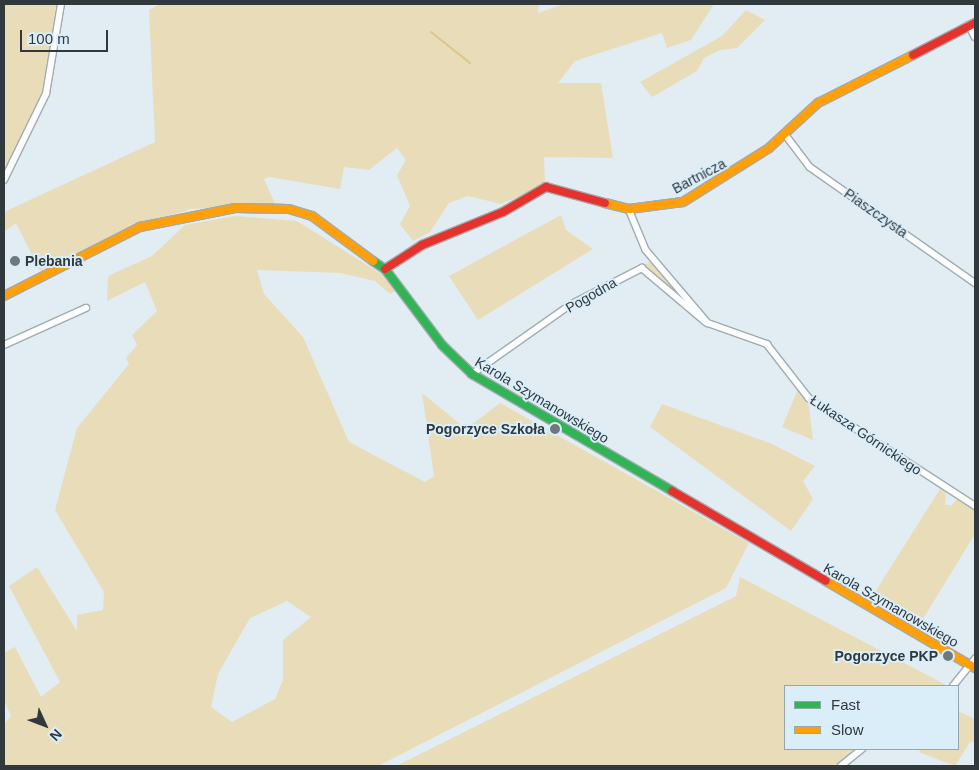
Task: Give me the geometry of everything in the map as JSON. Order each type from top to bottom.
[{"type":"street","points":[[4,180],[48,88],[60,5]]},
{"type":"street","points":[[972,24],[975,36]]},
{"type":"street","name":"Bartnicza","points":[[385,268],[422,245],[503,212],[546,187],[629,209],[683,202],[785,134],[818,103],[972,24]]},
{"type":"street","name":"Piaszczysta","points":[[785,134],[810,167],[975,283]]},
{"type":"street","name":"Karola Szymanowskiego","points":[[4,296],[133,230],[236,208],[289,208],[312,216],[385,268],[442,345],[472,374],[973,664]]},
{"type":"street","name":"Łukasza Górnickiego","points":[[629,209],[646,250],[708,323],[730,334],[759,339],[809,398],[975,506]]},
{"type":"street","name":"Pogodna","points":[[472,374],[570,305],[642,268],[708,323]]},
{"type":"street","points":[[4,345],[86,308]]},
{"type":"street","points":[[954,685],[973,664]]},
{"type":"street","points":[[840,766],[861,750]]},
{"type":"shaded area","points":[[4,4],[56,4],[49,78],[4,175]]},
{"type":"shaded area","points":[[160,4],[539,4],[538,13],[564,4],[714,4],[691,40],[667,48],[662,33],[575,61],[558,83],[601,83],[613,158],[544,157],[545,185],[501,204],[468,196],[449,203],[430,232],[413,241],[400,224],[410,206],[397,175],[406,160],[397,148],[369,170],[344,167],[340,189],[269,177],[264,179],[276,206],[191,209],[130,228],[40,271],[16,223],[4,232],[4,212],[155,142],[149,10]]},
{"type":"shaded area","points":[[746,10],[765,20],[737,48],[720,50],[704,58],[697,71],[652,97],[640,82],[722,36]]},
{"type":"shaded area","points":[[561,215],[566,230],[593,249],[478,320],[449,276]]},
{"type":"shaded area","points":[[235,216],[297,221],[381,274],[395,291],[390,294],[375,281],[341,273],[257,270],[264,294],[303,337],[349,442],[425,482],[434,476],[422,393],[466,429],[500,403],[749,543],[726,588],[378,766],[4,766],[4,724],[11,716],[4,701],[4,653],[15,647],[41,697],[60,682],[9,586],[37,567],[77,631],[77,615],[103,610],[104,592],[55,510],[77,428],[129,364],[126,358],[137,345],[132,335],[157,311],[145,282],[107,301],[108,276],[152,256],[185,225]],"holes":[[[287,601],[311,617],[283,640],[283,680],[275,699],[232,722],[211,707],[218,674],[250,618]]]},
{"type":"shaded area","points":[[651,261],[676,286],[702,318],[643,266]]},
{"type":"shaded area","points":[[798,389],[808,399],[813,440],[782,427]]},
{"type":"shaded area","points":[[662,404],[772,444],[815,466],[803,481],[813,499],[791,531],[650,427]]},
{"type":"shaded area","points":[[940,489],[946,493],[945,505],[952,505],[957,499],[975,510],[975,534],[918,627],[870,600]]},
{"type":"shaded area","points":[[740,577],[946,685],[784,685],[784,750],[856,750],[837,766],[396,766],[736,596]]},
{"type":"shaded area","points":[[959,711],[975,719],[975,742],[970,742],[955,766],[921,753],[919,750],[959,750]]},
{"type":"waterway","points":[[431,32],[470,63]]},
{"type":"traffic: fast","points":[[373,261],[385,269],[442,345],[472,374],[672,491]]},
{"type":"traffic: slow","points":[[605,203],[629,209],[683,202],[769,148],[818,103],[913,55]]},
{"type":"traffic: slow","points":[[4,296],[140,227],[235,208],[289,209],[312,216],[373,261]]},
{"type":"traffic: slow","points":[[826,581],[975,668]]},
{"type":"traffic: jam","points":[[913,55],[975,23]]},
{"type":"traffic: jam","points":[[385,269],[422,245],[503,212],[546,187],[605,203]]},
{"type":"traffic: jam","points":[[672,491],[826,581]]},
{"type":"place","name":"Plebania","points":[[15,261]]},
{"type":"place","name":"Pogorzyce Szkoła","points":[[555,429]]},
{"type":"place","name":"Pogorzyce PKP","points":[[948,656]]}]
